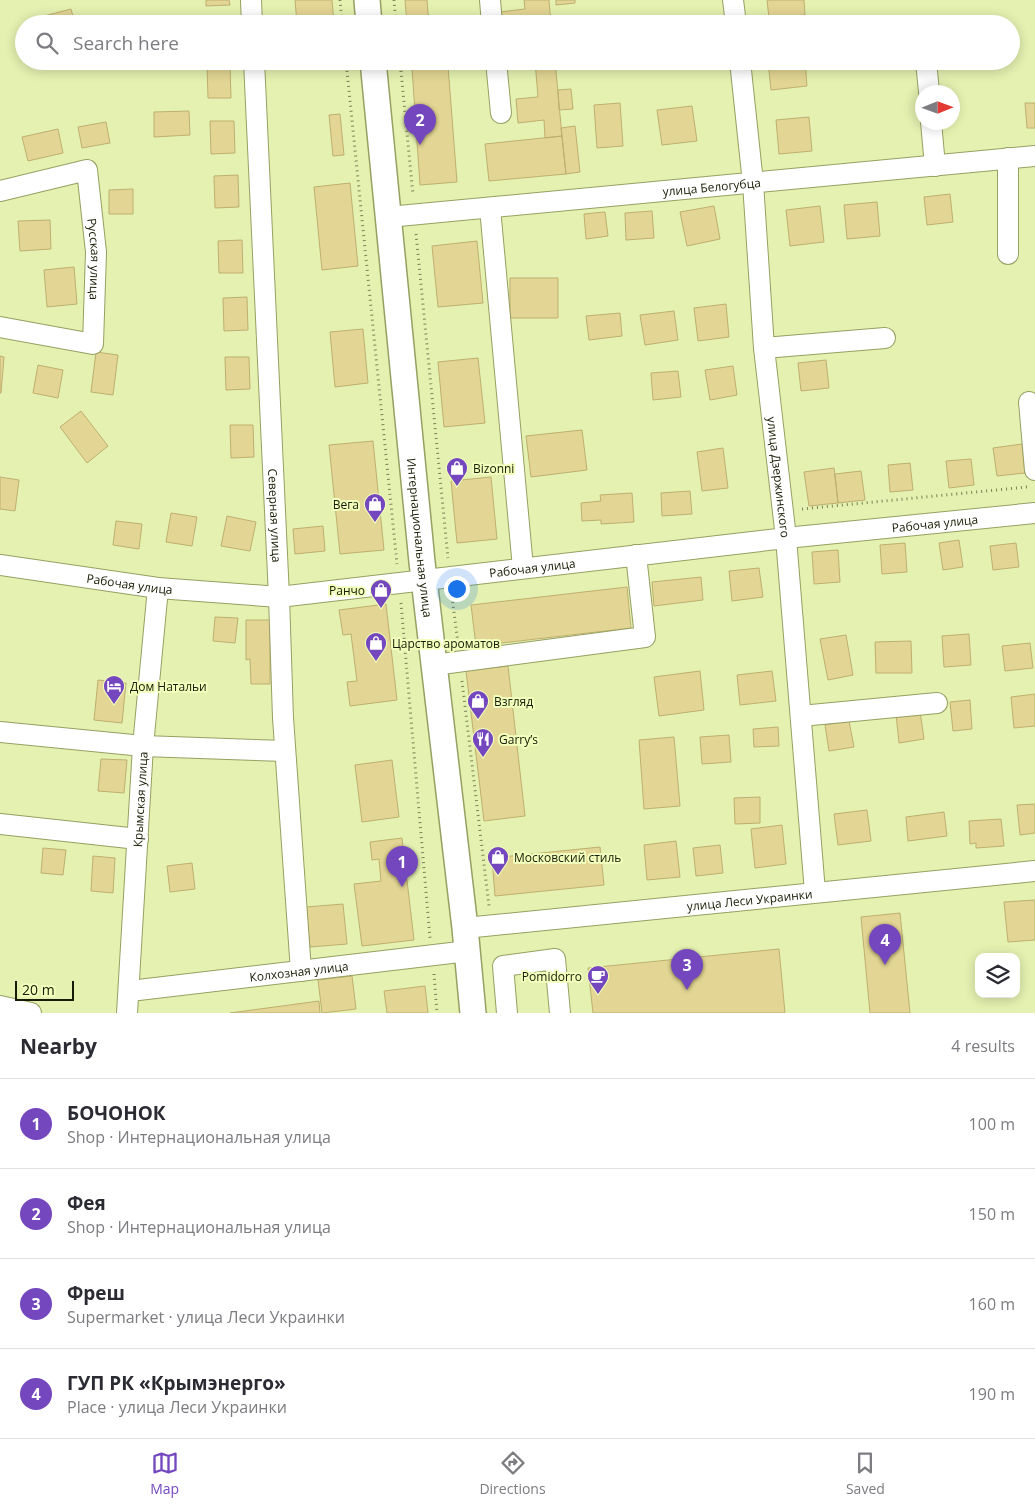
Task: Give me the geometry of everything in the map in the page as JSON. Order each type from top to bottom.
[{"type":"main road","points":[[367,0],[368,15]]},
{"type":"main road","name":"Интернациональная улица","points":[[374,70],[424,580],[473,1013]]},
{"type":"street","points":[[251,0],[252,15]]},
{"type":"street","points":[[490,0],[491,15]]},
{"type":"street","points":[[733,0],[735,15]]},
{"type":"street","name":"Северная улица","points":[[254,70],[285,751],[301,971]]},
{"type":"street","points":[[497,70],[501,113]]},
{"type":"street","name":"улица Дзержинского","points":[[741,70],[753,183],[764,348],[784,511],[815,892]]},
{"type":"street","points":[[927,70],[928,85]]},
{"type":"street","points":[[932,130],[935,166]]},
{"type":"street","name":"улица Белогубца","points":[[388,218],[1035,156]]},
{"type":"street","points":[[1008,158],[1008,254]]},
{"type":"street","name":"Русская улица","points":[[0,190],[87,170],[96,252],[93,344],[0,327]]},
{"type":"street","points":[[490,208],[523,568]]},
{"type":"street","points":[[764,348],[885,338]]},
{"type":"street","points":[[1029,402],[1035,470]]},
{"type":"street","name":"Рабочая улица","points":[[0,565],[158,588],[279,597],[786,538],[1035,514]]},
{"type":"street","points":[[434,665],[645,637],[636,555]]},
{"type":"street","name":"Крымская улица","points":[[127,1013],[130,991],[143,746],[158,588]]},
{"type":"street","points":[[800,716],[937,703]]},
{"type":"street","points":[[0,732],[143,746],[285,751]]},
{"type":"street","points":[[0,824],[138,839]]},
{"type":"street","name":"улица Леси Украинки","points":[[466,939],[492,925],[1035,871]]},
{"type":"street","name":"Колхозная улица","points":[[130,991],[432,955],[466,939]]},
{"type":"street","points":[[508,1013],[503,966],[555,959],[560,1013]]},
{"type":"street","points":[[0,1006],[31,1013]]},
{"type":"path","points":[[340,0],[341,15]]},
{"type":"path","points":[[394,0],[395,15]]},
{"type":"path","points":[[347,70],[399,583],[437,1013]]},
{"type":"path","points":[[401,70],[450,577],[492,925]]},
{"type":"path","points":[[784,511],[1035,486]]},
{"type":"building","points":[[206,0],[229,0],[230,5],[206,6]]},
{"type":"building","points":[[295,0],[332,0],[333,15],[296,15]]},
{"type":"building","points":[[405,0],[427,0],[428,15],[406,15]]},
{"type":"building","points":[[524,0],[549,0],[550,15],[500,15],[500,12],[525,9]]},
{"type":"building","points":[[556,0],[575,0],[575,3],[556,5]]},
{"type":"building","points":[[767,0],[804,0],[805,15],[769,15]]},
{"type":"building","points":[[71,9],[73,15],[48,15]]},
{"type":"building","points":[[207,70],[230,70],[231,98],[208,98]]},
{"type":"building","points":[[412,70],[448,70],[457,182],[420,185]]},
{"type":"building","points":[[536,70],[556,70],[562,136],[545,138],[544,120],[518,123],[516,99],[538,97]]},
{"type":"building","points":[[769,70],[806,70],[807,86],[771,90]]},
{"type":"building","points":[[571,89],[573,109],[559,110],[558,90]]},
{"type":"building","points":[[620,103],[623,146],[597,148],[594,105]]},
{"type":"building","points":[[1025,103],[1035,103],[1035,128],[1027,128]]},
{"type":"building","points":[[692,106],[697,141],[662,145],[657,110]]},
{"type":"building","points":[[189,111],[190,135],[154,137],[154,112]]},
{"type":"building","points":[[340,114],[344,155],[333,156],[329,115]]},
{"type":"building","points":[[809,117],[812,151],[779,154],[776,120]]},
{"type":"building","points":[[210,121],[234,121],[235,153],[211,154]]},
{"type":"building","points":[[106,122],[110,143],[82,148],[78,127]]},
{"type":"building","points":[[575,126],[580,172],[566,174],[561,128]]},
{"type":"building","points":[[58,129],[63,153],[28,161],[22,137]]},
{"type":"building","points":[[562,136],[566,174],[489,181],[485,144]]},
{"type":"building","points":[[238,175],[239,207],[215,208],[214,176]]},
{"type":"building","points":[[350,183],[358,266],[322,270],[314,187]]},
{"type":"building","points":[[133,189],[133,214],[109,214],[109,190]]},
{"type":"building","points":[[950,194],[953,222],[927,225],[924,197]]},
{"type":"building","points":[[877,202],[880,236],[847,239],[844,205]]},
{"type":"building","points":[[714,206],[720,239],[687,246],[680,212]]},
{"type":"building","points":[[820,206],[824,242],[790,246],[786,210]]},
{"type":"building","points":[[652,211],[654,238],[626,240],[625,213]]},
{"type":"building","points":[[605,212],[608,236],[586,239],[584,214]]},
{"type":"building","points":[[50,220],[51,249],[20,251],[18,221]]},
{"type":"building","points":[[242,240],[243,273],[219,273],[218,241]]},
{"type":"building","points":[[477,241],[483,303],[438,307],[432,246]]},
{"type":"building","points":[[74,267],[77,304],[47,307],[44,270]]},
{"type":"building","points":[[510,278],[558,278],[558,318],[510,318]]},
{"type":"building","points":[[247,297],[248,330],[224,331],[223,298]]},
{"type":"building","points":[[726,304],[729,337],[698,341],[694,308]]},
{"type":"building","points":[[674,311],[678,340],[645,345],[640,315]]},
{"type":"building","points":[[620,313],[622,336],[589,340],[586,316]]},
{"type":"building","points":[[363,329],[368,383],[335,387],[330,332]]},
{"type":"building","points":[[96,352],[118,355],[113,395],[91,392]]},
{"type":"building","points":[[0,356],[4,357],[1,393],[0,393]]},
{"type":"building","points":[[225,357],[249,357],[250,389],[226,390]]},
{"type":"building","points":[[478,358],[485,423],[444,427],[438,362]]},
{"type":"building","points":[[826,360],[829,388],[801,391],[798,363]]},
{"type":"building","points":[[38,365],[63,370],[58,398],[33,393]]},
{"type":"building","points":[[733,366],[737,395],[710,400],[705,370]]},
{"type":"building","points":[[678,371],[681,397],[653,400],[651,373]]},
{"type":"building","points":[[81,411],[108,446],[87,463],[60,427]]},
{"type":"building","points":[[230,425],[253,425],[254,457],[231,458]]},
{"type":"building","points":[[582,430],[587,470],[531,477],[526,436]]},
{"type":"building","points":[[373,441],[384,550],[340,554],[329,445]]},
{"type":"building","points":[[1022,444],[1025,473],[997,476],[993,448]]},
{"type":"building","points":[[723,448],[728,488],[702,491],[697,452]]},
{"type":"building","points":[[971,459],[974,485],[949,488],[946,461]]},
{"type":"building","points":[[910,463],[913,490],[890,492],[888,465]]},
{"type":"building","points":[[834,468],[838,503],[809,506],[804,472]]},
{"type":"building","points":[[861,471],[865,500],[838,503],[835,474]]},
{"type":"building","points":[[0,477],[19,480],[15,511],[0,509]]},
{"type":"building","points":[[491,477],[497,539],[457,543],[451,481]]},
{"type":"building","points":[[690,491],[692,514],[662,516],[661,493]]},
{"type":"building","points":[[632,493],[634,522],[601,524],[601,520],[582,521],[581,503],[601,501],[600,495]]},
{"type":"building","points":[[171,513],[197,517],[192,546],[166,542]]},
{"type":"building","points":[[227,516],[256,522],[250,551],[221,546]]},
{"type":"building","points":[[116,521],[142,524],[139,549],[113,545]]},
{"type":"building","points":[[323,526],[325,551],[295,554],[293,529]]},
{"type":"building","points":[[959,540],[963,567],[943,570],[939,543]]},
{"type":"building","points":[[905,543],[907,572],[882,574],[880,545]]},
{"type":"building","points":[[1016,543],[1019,567],[993,570],[990,546]]},
{"type":"building","points":[[838,550],[840,582],[814,584],[812,552]]},
{"type":"building","points":[[759,568],[763,597],[732,601],[729,571]]},
{"type":"building","points":[[701,577],[703,600],[654,606],[652,582]]},
{"type":"building","points":[[627,587],[631,628],[476,646],[471,605]]},
{"type":"building","points":[[386,604],[397,700],[350,706],[347,682],[357,681],[351,634],[343,635],[339,610]]},
{"type":"building","points":[[215,617],[238,618],[235,643],[213,641]]},
{"type":"building","points":[[246,620],[270,620],[270,684],[251,684],[250,659],[246,660]]},
{"type":"building","points":[[969,634],[971,665],[944,667],[942,636]]},
{"type":"building","points":[[846,635],[853,675],[828,680],[820,639]]},
{"type":"building","points":[[911,641],[912,673],[876,673],[875,642]]},
{"type":"building","points":[[1030,643],[1033,668],[1005,671],[1002,646]]},
{"type":"building","points":[[508,666],[525,816],[484,821],[466,671]]},
{"type":"building","points":[[700,671],[704,710],[659,716],[654,677]]},
{"type":"building","points":[[772,671],[776,701],[740,705],[737,675]]},
{"type":"building","points":[[98,680],[126,683],[122,723],[94,720]]},
{"type":"building","points":[[1035,694],[1035,726],[1014,728],[1011,697]]},
{"type":"building","points":[[970,700],[972,729],[953,731],[950,702]]},
{"type":"building","points":[[920,711],[924,739],[899,743],[896,714]]},
{"type":"building","points":[[849,721],[854,747],[829,751],[825,725]]},
{"type":"building","points":[[778,727],[779,746],[754,747],[753,729]]},
{"type":"building","points":[[729,735],[731,762],[702,764],[700,737]]},
{"type":"building","points":[[674,737],[680,806],[644,809],[639,740]]},
{"type":"building","points":[[101,759],[127,760],[124,793],[98,791]]},
{"type":"building","points":[[392,760],[399,817],[362,822],[355,765]]},
{"type":"building","points":[[760,797],[760,823],[735,824],[734,798]]},
{"type":"building","points":[[1035,804],[1035,833],[1020,835],[1017,805]]},
{"type":"building","points":[[867,810],[871,841],[838,845],[834,814]]},
{"type":"building","points":[[944,812],[947,836],[908,841],[906,817]]},
{"type":"building","points":[[1001,819],[1004,846],[976,848],[976,843],[970,844],[969,821]]},
{"type":"building","points":[[782,825],[786,864],[755,868],[751,829]]},
{"type":"building","points":[[402,838],[414,940],[362,946],[354,884],[381,881],[379,859],[372,860],[370,842]]},
{"type":"building","points":[[676,841],[680,877],[647,880],[644,845]]},
{"type":"building","points":[[720,845],[723,873],[696,876],[693,848]]},
{"type":"building","points":[[600,847],[604,885],[495,896],[492,858]]},
{"type":"building","points":[[43,848],[66,850],[63,875],[41,873]]},
{"type":"building","points":[[93,856],[115,858],[113,893],[91,891]]},
{"type":"building","points":[[192,863],[195,889],[170,892],[167,866]]},
{"type":"building","points":[[1035,900],[1035,940],[1008,942],[1004,902]]},
{"type":"building","points":[[343,904],[347,944],[310,947],[306,907]]},
{"type":"building","points":[[900,913],[910,1013],[870,1013],[861,917]]},
{"type":"building","points":[[779,949],[785,1013],[593,1013],[588,968]]},
{"type":"building","points":[[352,976],[356,1009],[322,1013],[318,980]]},
{"type":"building","points":[[425,986],[428,1013],[387,1013],[384,991]]},
{"type":"building","points":[[319,1001],[320,1013],[230,1013]]},
{"type":"place","name":"Фея","points":[[420,145]]},
{"type":"place","name":"Bizonni","points":[[457,487]]},
{"type":"place","name":"Вега","points":[[375,523]]},
{"type":"place","name":"Ранчо","points":[[381,609]]},
{"type":"place","name":"Царство ароматов","points":[[376,662]]},
{"type":"place","name":"Дом Натальи","points":[[114,705]]},
{"type":"place","name":"Взгляд","points":[[478,720]]},
{"type":"place","name":"Garry’s","points":[[483,758]]},
{"type":"place","name":"Московский стиль","points":[[498,876]]},
{"type":"place","name":"БОЧОНОК","points":[[402,887]]},
{"type":"place","name":"ГУП РК «Крымэнерго»","points":[[885,965]]},
{"type":"place","name":"Фреш","points":[[687,990]]},
{"type":"place","name":"Pomidorro","points":[[598,995]]}]
